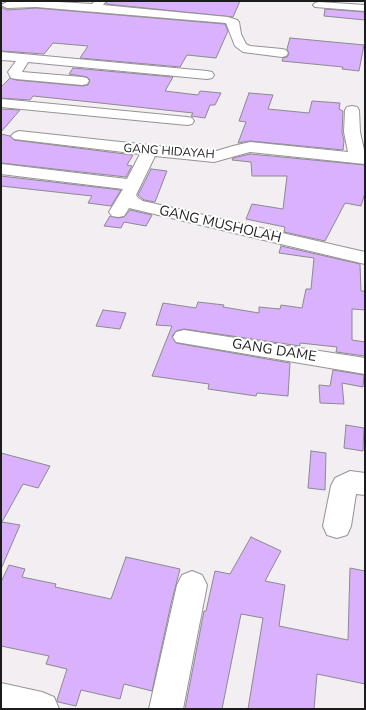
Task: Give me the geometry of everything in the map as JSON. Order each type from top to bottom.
[{"type":"street","points":[[326,4],[365,8]]},
{"type":"street","points":[[6,5],[98,5],[228,20],[233,22],[235,34],[241,46],[251,50],[282,53]]},
{"type":"street","points":[[1,56],[207,75]]},
{"type":"street","points":[[24,58],[15,72],[16,75],[82,81]]},
{"type":"street","points":[[1,104],[187,121]]},
{"type":"street","points":[[352,110],[352,132],[361,158]]},
{"type":"street","name":"GANG HIDAYAH","points":[[19,136],[149,152],[214,157],[238,149],[250,147],[361,158]]},
{"type":"street","points":[[118,212],[131,190],[149,152]]},
{"type":"street","points":[[1,169],[131,190]]},
{"type":"street","name":"GANG MUSHOLAH","points":[[131,190],[130,202],[137,205],[365,258]]},
{"type":"street","name":"GANG DAME","points":[[184,337],[365,366]]},
{"type":"street","points":[[337,526],[344,486],[350,482],[365,484]]},
{"type":"street","points":[[166,709],[192,585]]},
{"type":"street","points":[[1,699],[42,709]]},
{"type":"building","points":[[107,1],[240,1],[233,17],[106,4]]},
{"type":"building","points":[[1,7],[7,10],[36,8],[225,24],[228,31],[216,58],[187,55],[180,67],[80,58],[88,46],[53,43],[44,54],[1,51]]},
{"type":"building","points":[[325,9],[365,12],[365,20],[324,16]]},
{"type":"building","points":[[290,38],[364,45],[359,71],[342,69],[343,67],[282,61],[283,58],[287,57],[289,54],[287,49]]},
{"type":"building","points":[[73,68],[173,77],[165,91],[198,95],[200,91],[221,93],[215,105],[210,105],[205,118],[191,116],[193,113],[33,96],[30,100],[1,98],[1,87],[10,78],[16,80],[82,86],[88,85],[90,80],[87,77],[69,74]]},
{"type":"building","points":[[249,93],[273,95],[268,109],[309,113],[312,101],[340,103],[339,109],[343,111],[343,150],[250,141],[238,143],[246,122],[239,121]]},
{"type":"building","points":[[1,109],[20,110],[1,132]]},
{"type":"building","points":[[1,134],[10,136],[14,140],[133,155],[127,165],[132,166],[126,177],[1,163]]},
{"type":"building","points":[[250,154],[365,165],[365,193],[361,206],[345,203],[325,241],[284,232],[285,227],[246,219],[252,204],[283,209],[287,176],[252,176],[251,162],[232,160],[233,158]]},
{"type":"building","points":[[151,169],[167,171],[155,202],[144,200],[138,195]]},
{"type":"building","points":[[1,176],[121,190],[111,206],[88,203],[92,196],[1,186]]},
{"type":"building","points":[[130,210],[152,215],[146,226],[124,222],[121,228],[104,226],[110,216],[118,218],[124,217]]},
{"type":"building","points":[[281,246],[360,264],[361,291],[365,291],[365,310],[352,309],[352,340],[365,342],[365,356],[336,352],[337,347],[300,343],[300,346],[184,329],[176,331],[172,336],[176,343],[290,363],[288,396],[257,393],[256,396],[208,389],[209,384],[152,376],[172,326],[156,325],[163,303],[196,308],[198,302],[224,305],[223,307],[259,313],[259,307],[280,309],[281,305],[302,308],[306,289],[311,289],[314,258],[279,253]]},
{"type":"building","points":[[103,310],[126,313],[120,329],[96,326]]},
{"type":"building","points":[[333,370],[364,375],[363,387],[342,383],[344,404],[320,403],[319,385],[330,386]]},
{"type":"building","points":[[346,425],[364,428],[363,451],[344,448]]},
{"type":"building","points":[[311,451],[326,453],[325,490],[308,488]]},
{"type":"building","points":[[1,453],[50,466],[38,488],[23,484],[2,522],[20,525],[1,569]]},
{"type":"building","points":[[251,537],[281,551],[265,581],[285,585],[279,626],[348,640],[350,568],[365,571],[365,684],[317,674],[314,709],[248,709],[263,618],[241,614],[222,709],[185,709],[204,611],[206,611],[215,571],[230,574]]},
{"type":"building","points":[[126,557],[180,569],[152,691],[124,684],[120,699],[81,690],[76,706],[58,702],[57,700],[67,669],[46,664],[49,656],[1,646],[1,582],[9,565],[25,569],[22,577],[56,584],[55,587],[111,599]]}]
